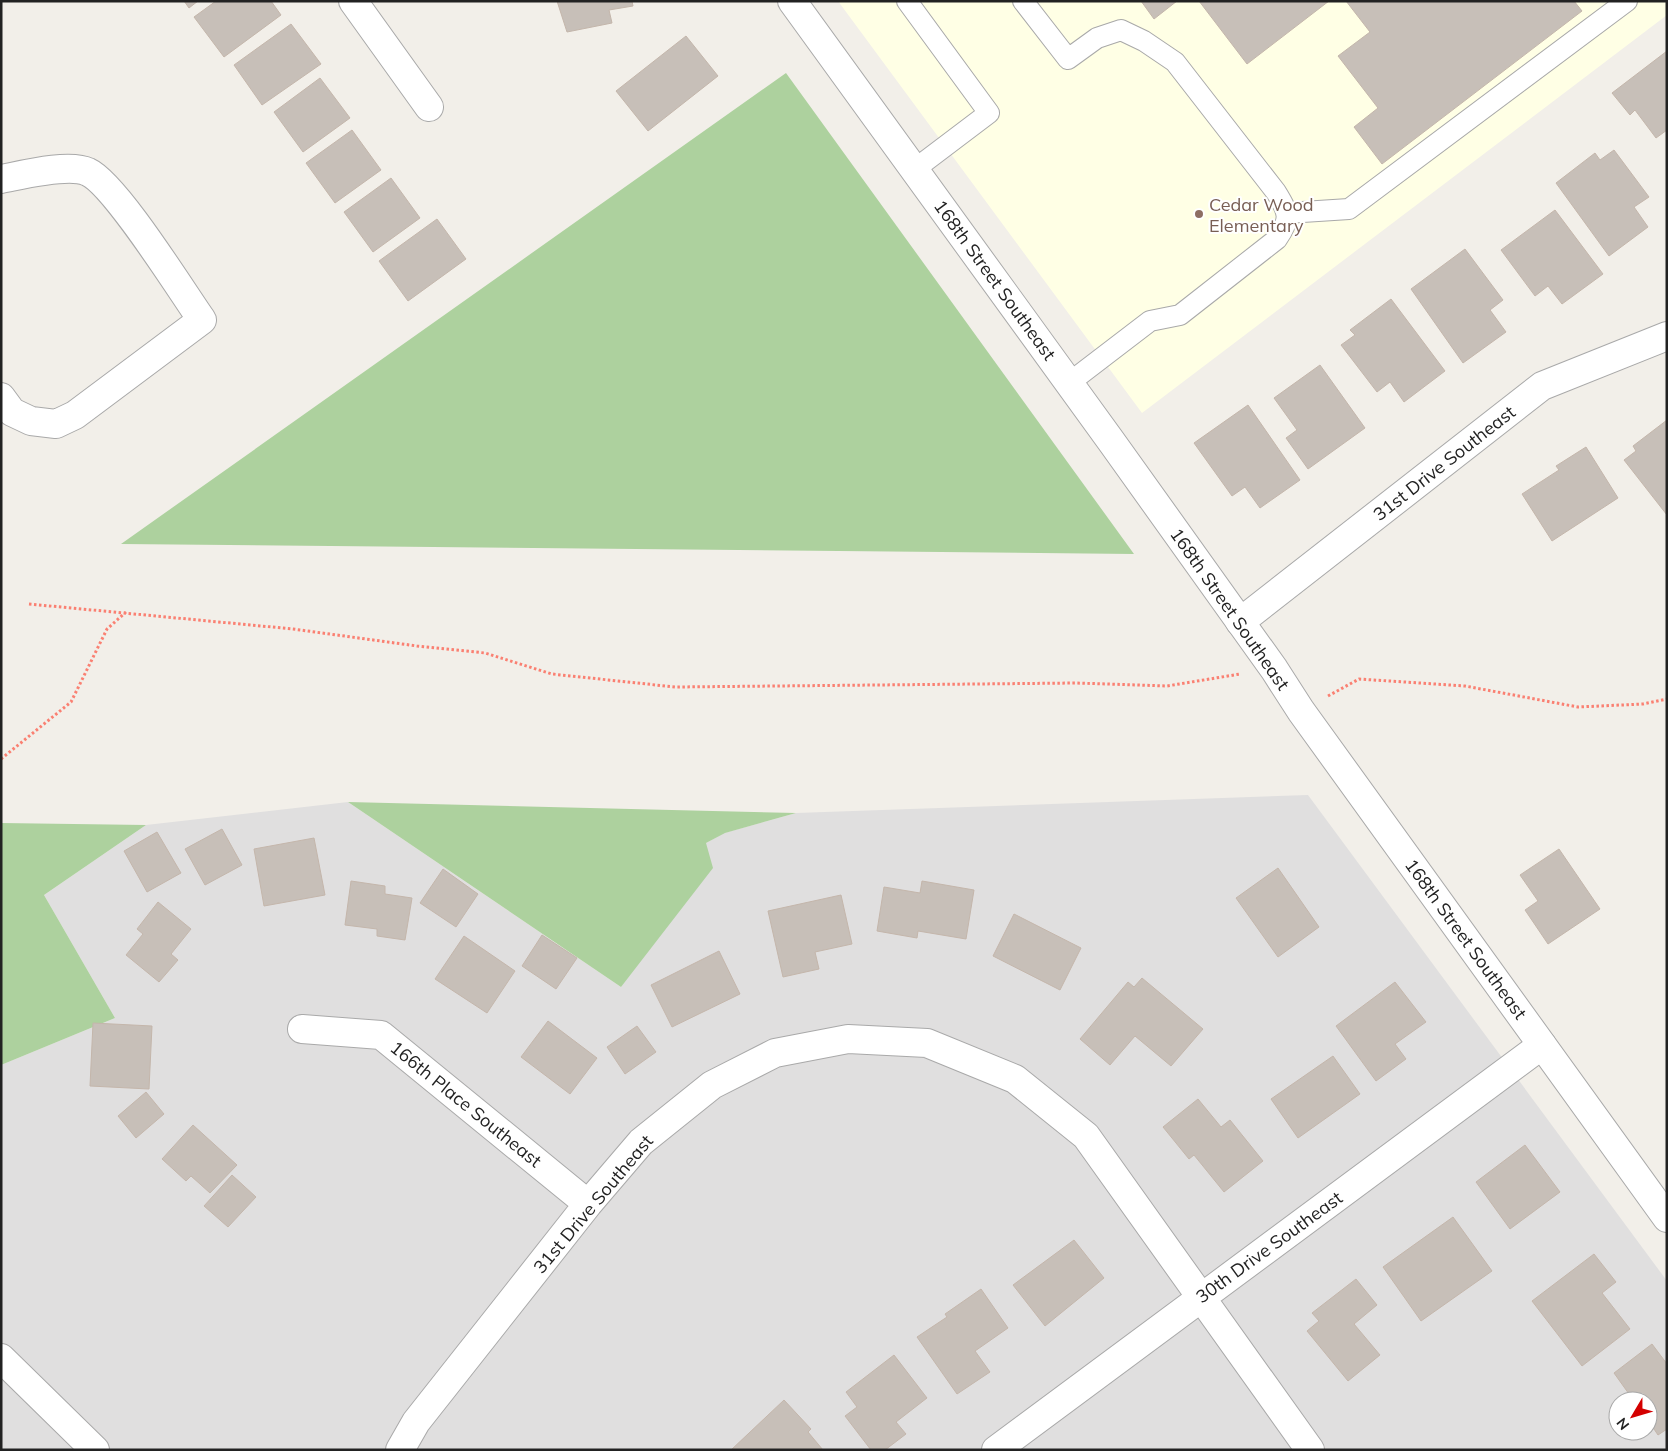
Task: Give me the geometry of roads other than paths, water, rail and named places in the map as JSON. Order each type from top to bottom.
[{"type":"street","points":[[354,1],[429,107]]},
{"type":"street","name":"168th Street Southeast","points":[[792,1],[1069,382],[1274,669],[1301,711],[1667,1218]]},
{"type":"street","points":[[1,179],[54,169],[88,171],[110,189],[202,320],[75,415],[56,424],[31,421],[12,412],[1,397]]},
{"type":"street","name":"31st Drive Southeast","points":[[1240,622],[1542,386],[1667,336]]},
{"type":"street","name":"166th Place Southeast","points":[[302,1029],[382,1034],[588,1204]]},
{"type":"street","name":"31st Drive Southeast","points":[[400,1450],[416,1422],[588,1204],[641,1142],[712,1085],[775,1053],[848,1039],[926,1042],[1015,1079],[1086,1136],[1310,1450]]},
{"type":"street","name":"30th Drive Southeast","points":[[996,1450],[1542,1045]]},
{"type":"street","points":[[1,1358],[95,1450]]},
{"type":"lane","points":[[907,1],[989,113],[915,170]]},
{"type":"lane","points":[[1023,1],[1068,59],[1096,38],[1121,30],[1144,41],[1174,62],[1276,192],[1287,213],[1288,224],[1270,244],[1180,315],[1150,321],[1069,382]]},
{"type":"lane","points":[[1287,213],[1348,209],[1627,1]]},
{"type":"place","name":"Cedar Wood Elementary","points":[[1199,214]]}]
